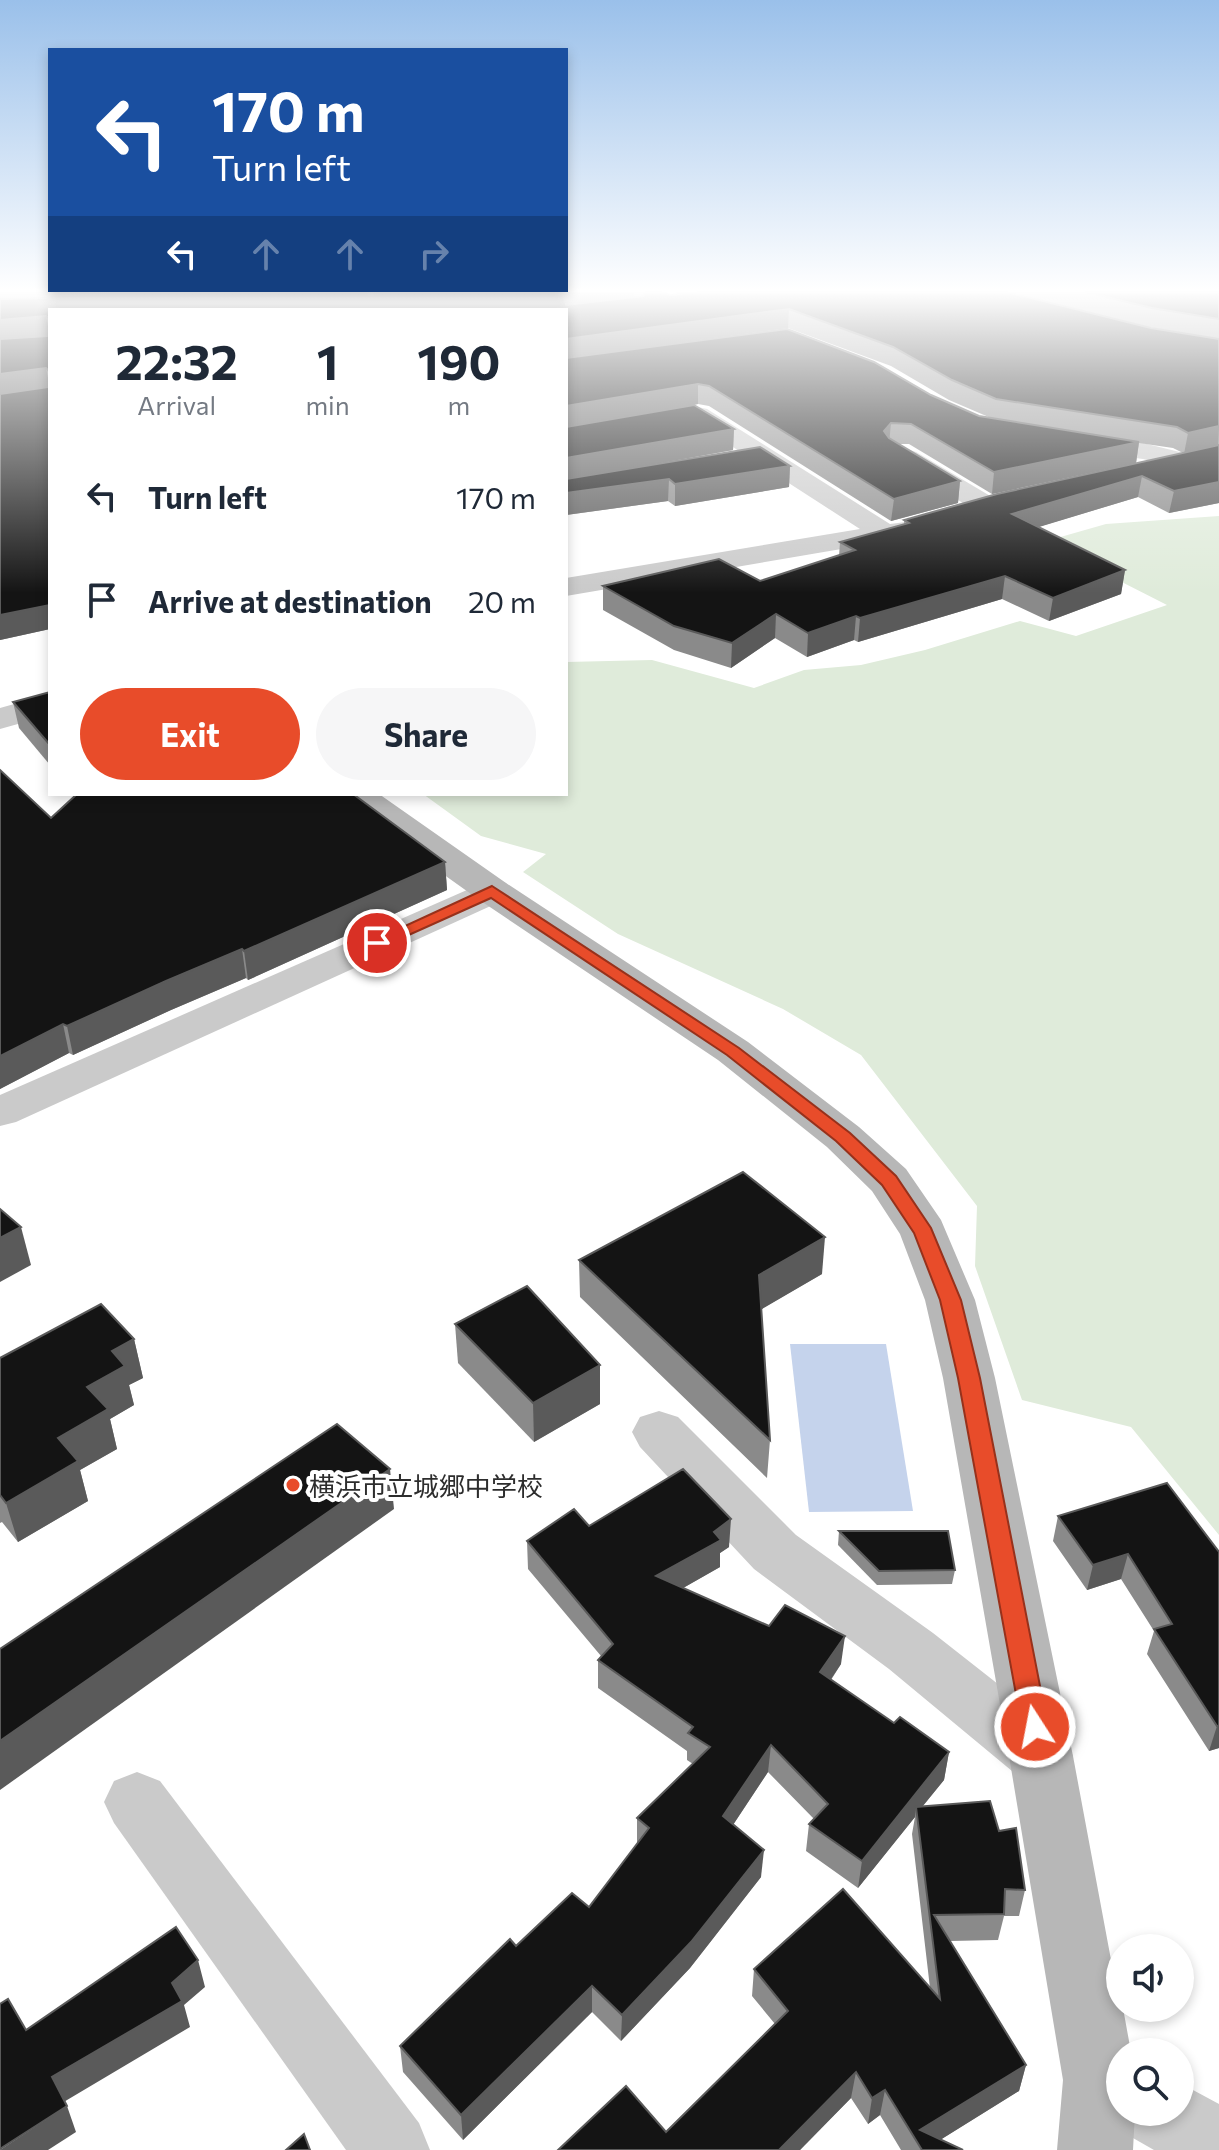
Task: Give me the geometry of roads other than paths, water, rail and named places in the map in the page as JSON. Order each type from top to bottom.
[{"type":"street","points":[[568,437],[698,414],[885,533]]},
{"type":"street","points":[[1052,440],[1143,451],[1191,463]]},
{"type":"street","points":[[898,452],[987,506]]},
{"type":"street","points":[[734,462],[764,456]]},
{"type":"street","points":[[1133,475],[1219,457]]},
{"type":"street","points":[[568,587],[885,533],[948,520],[987,506],[1016,500]]},
{"type":"street","points":[[0,719],[48,705]]},
{"type":"street","points":[[358,796],[492,891],[733,1051],[843,1137],[889,1180],[924,1232],[950,1300],[969,1378],[1041,1756],[1113,2038]]},
{"type":"street","points":[[0,1112],[492,891]]},
{"type":"street","points":[[659,1432],[775,1552],[911,1651],[1041,1756]]},
{"type":"street","points":[[137,1802],[392,2150]]},
{"type":"street","points":[[1095,2150],[1109,2126]]},
{"type":"street","points":[[1185,2126],[1219,2145]]},
{"type":"water","points":[[790,1344],[886,1344],[913,1511],[809,1512]]},
{"type":"place","name":"横浜市立城郷中学校","points":[[293,1485]]}]
